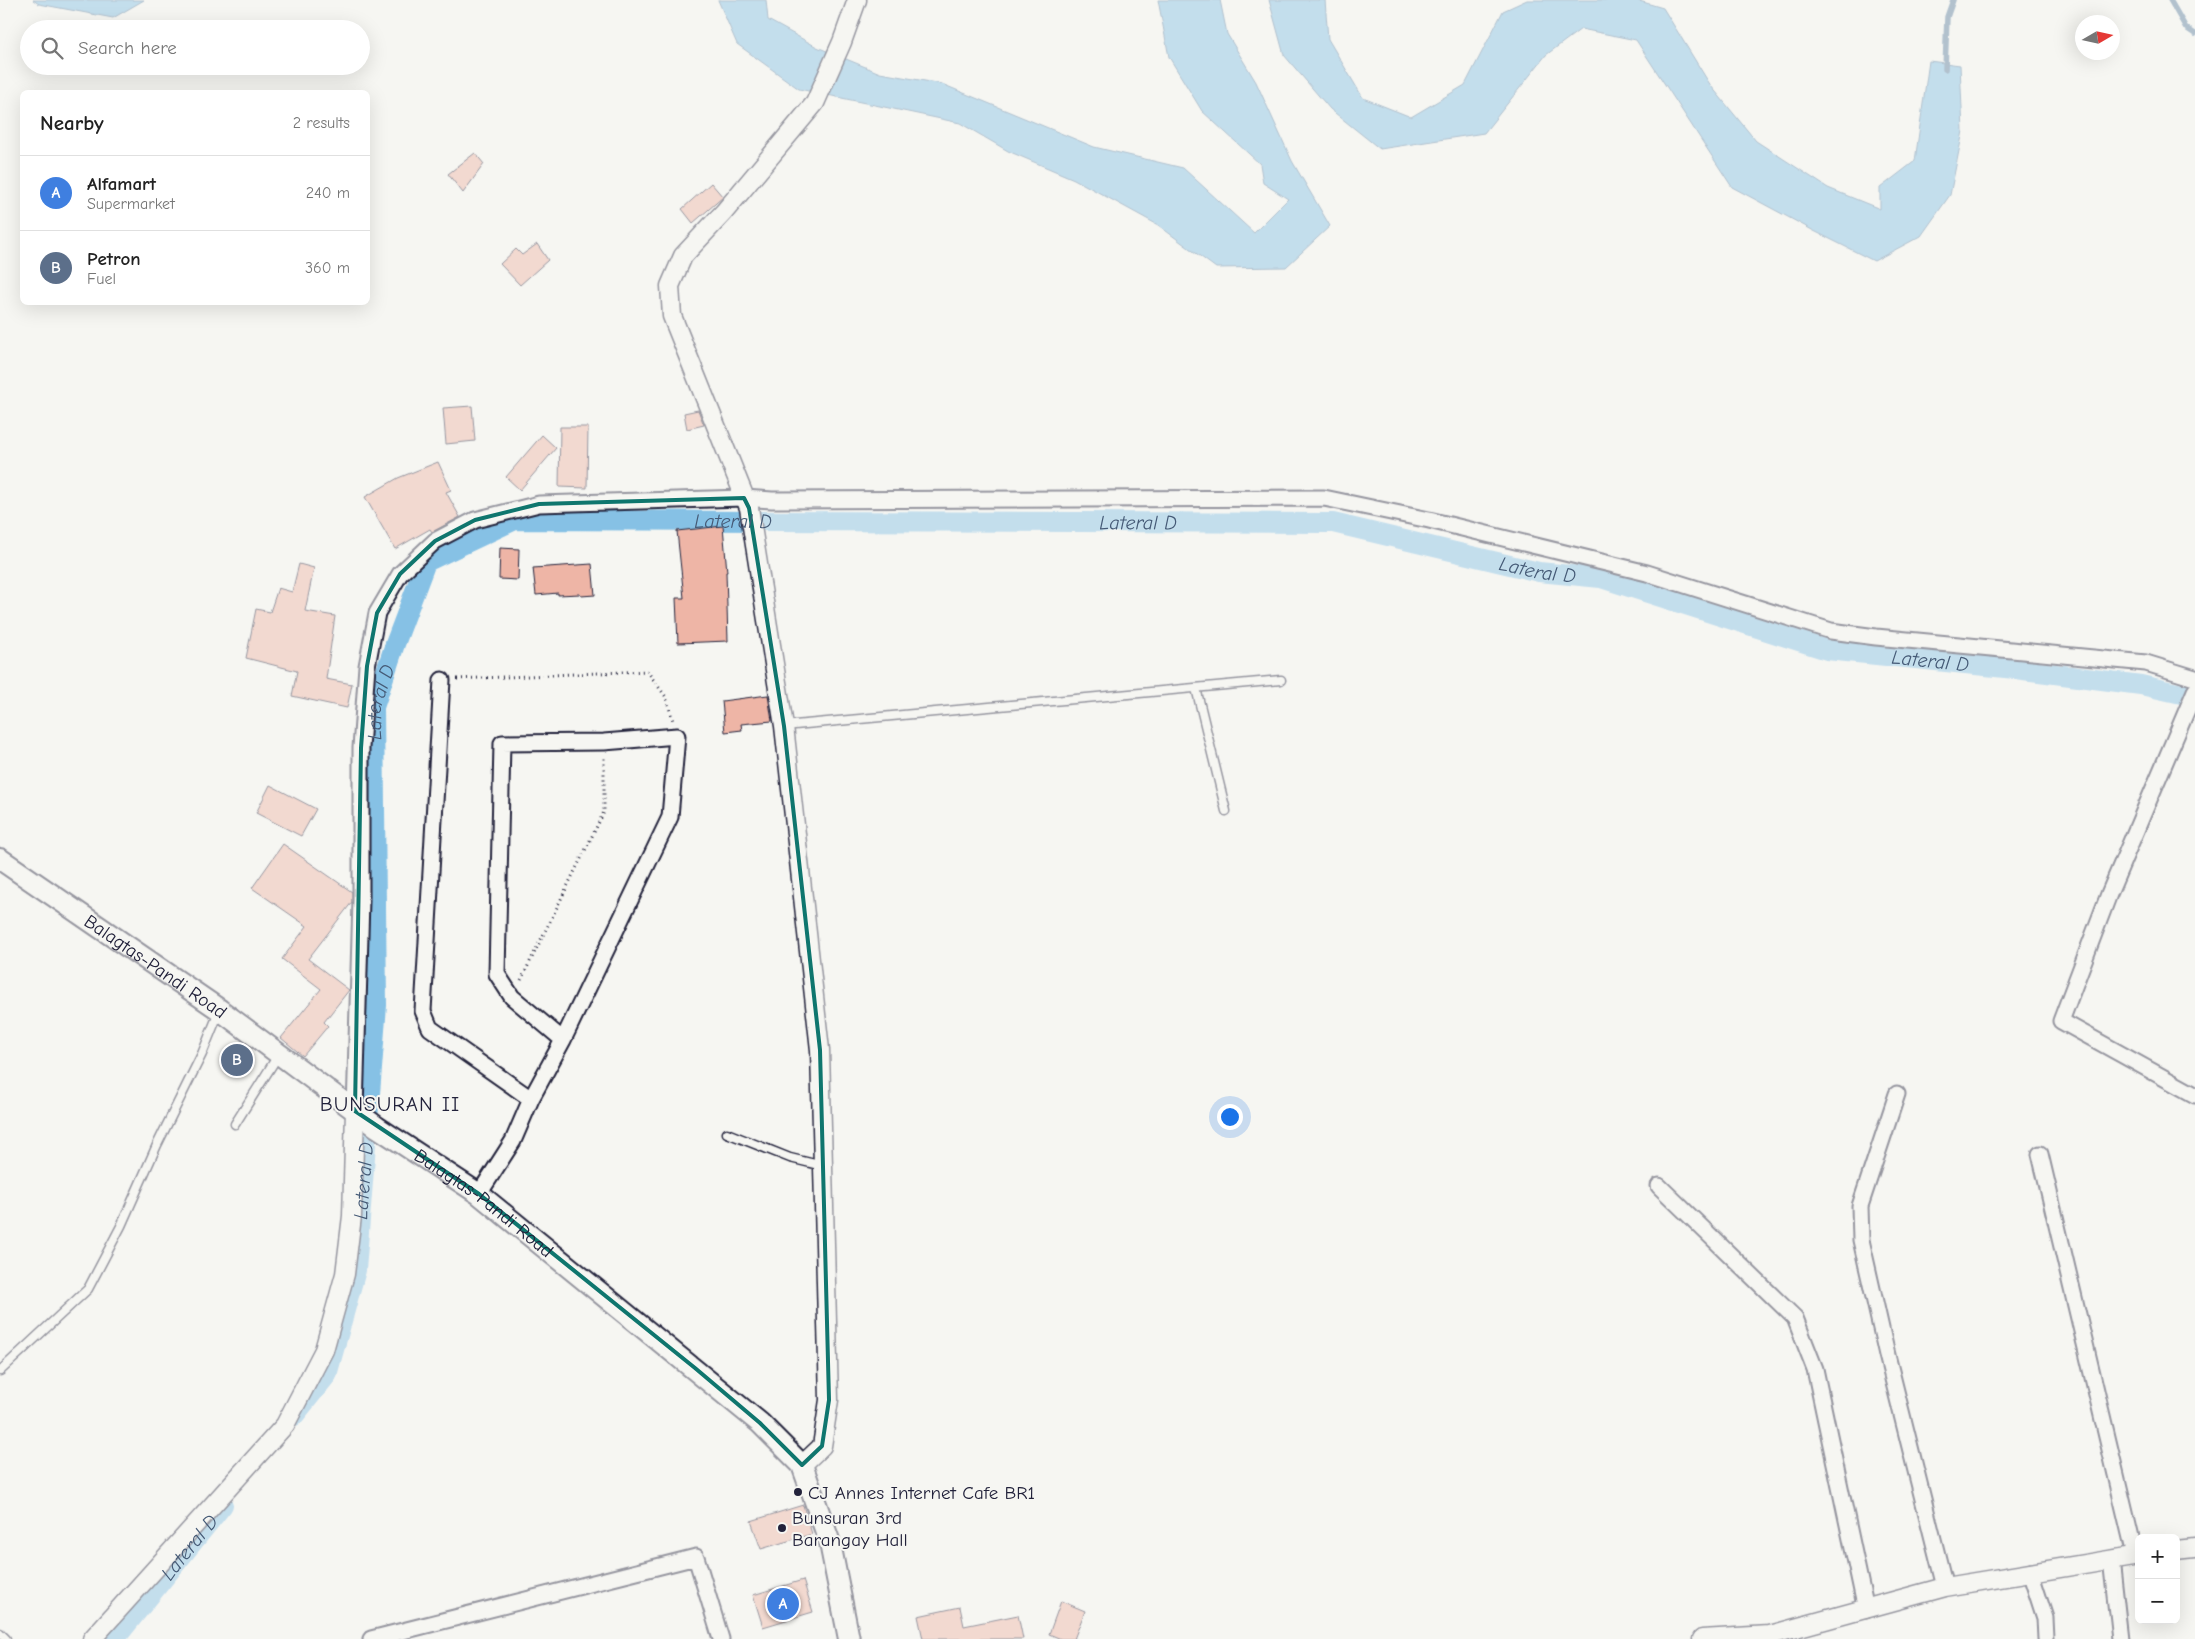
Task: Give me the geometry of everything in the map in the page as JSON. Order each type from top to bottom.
[{"type":"main road","name":"Balagtas-Pandi Road","points":[[0,859],[220,1010],[377,1127],[479,1194],[717,1386],[760,1423],[802,1465],[830,1542],[849,1639]]},
{"type":"street","points":[[802,1465],[822,1446],[829,1400],[820,1050],[784,726],[746,503],[672,316],[670,286],[683,256],[724,212],[815,103],[842,42],[857,0]]},
{"type":"street","points":[[92,1639],[285,1426],[324,1350],[345,1274],[352,1216],[358,1113],[361,748],[367,666],[377,614],[400,574],[435,541],[475,520],[539,504],[746,503],[772,500],[1324,498],[1439,522],[1647,573],[1831,631],[2146,663],[2195,678]]},
{"type":"street","points":[[442,680],[423,1011],[430,1028],[531,1099]]},
{"type":"street","points":[[2195,691],[2192,709],[2109,894],[2061,1021],[2195,1095]]},
{"type":"street","points":[[479,1194],[512,1140],[531,1099],[563,1040],[670,817],[677,736],[604,742],[502,744],[497,974],[512,997],[563,1040]]},
{"type":"street","points":[[1897,1094],[1860,1206],[1861,1240],[1886,1355],[1944,1587]]},
{"type":"street","points":[[2040,1154],[2135,1547]]},
{"type":"street","points":[[1659,1186],[1796,1318],[1815,1370],[1866,1610]]},
{"type":"street","points":[[2180,1550],[2195,1548]]},
{"type":"street","points":[[1702,1639],[1770,1636],[1944,1587],[2135,1555]]},
{"type":"street","points":[[371,1639],[696,1557],[721,1639]]},
{"type":"street","points":[[2111,1559],[2120,1639]]},
{"type":"street","points":[[2030,1572],[2045,1618],[2046,1639]]},
{"type":"lane","points":[[784,726],[1281,680]]},
{"type":"lane","points":[[1196,688],[1226,811]]},
{"type":"lane","points":[[0,1371],[88,1288],[122,1226],[157,1145],[202,1054],[220,1010]]},
{"type":"lane","points":[[235,1124],[279,1054]]},
{"type":"lane","points":[[727,1133],[790,1158],[823,1166]]},
{"type":"lane","points":[[0,1634],[6,1639]]},
{"type":"path","points":[[442,680],[647,672],[666,697],[677,736]]},
{"type":"path","points":[[512,997],[604,812],[604,742]]},
{"type":"highlighted area","points":[[744,498],[749,508],[784,726],[820,1050],[829,1400],[822,1446],[802,1465],[760,1423],[695,1368],[479,1194],[355,1111],[361,748],[367,666],[377,613],[400,574],[435,541],[475,520],[539,504]]},
{"type":"water","points":[[33,0],[144,0],[113,18],[39,4]]},
{"type":"water","points":[[718,0],[766,0],[768,20],[817,47],[880,73],[942,84],[1094,147],[1183,168],[1254,233],[1288,199],[1263,183],[1260,164],[1202,111],[1169,57],[1158,0],[1220,0],[1227,34],[1256,82],[1292,161],[1330,226],[1286,267],[1216,268],[1158,225],[1074,179],[1008,151],[960,123],[799,89],[737,44]]},
{"type":"water","points":[[1269,0],[1325,0],[1328,39],[1363,98],[1411,117],[1465,85],[1503,11],[1527,0],[1636,0],[1663,8],[1711,86],[1756,141],[1828,188],[1880,209],[1880,188],[1915,161],[1929,61],[1960,65],[1963,131],[1950,195],[1921,236],[1874,261],[1732,187],[1636,40],[1581,29],[1546,55],[1484,133],[1380,149],[1330,109],[1284,55]]},
{"type":"building","points":[[475,153],[484,164],[463,193],[448,174]]},
{"type":"building","points":[[711,183],[723,197],[693,223],[682,209]]},
{"type":"building","points":[[537,244],[548,260],[520,285],[500,264],[516,249],[522,255]]},
{"type":"building","points":[[472,406],[475,441],[446,444],[443,408]]},
{"type":"building","points":[[698,410],[704,425],[687,429],[684,413]]},
{"type":"building","points":[[560,427],[588,427],[587,488],[559,487]]},
{"type":"building","points":[[542,435],[556,448],[520,490],[506,477]]},
{"type":"building","points":[[438,462],[451,490],[446,492],[460,517],[432,532],[430,529],[395,549],[365,497],[398,478]]},
{"type":"building","points":[[723,526],[727,572],[728,641],[678,643],[676,598],[684,598],[677,531]]},
{"type":"building","points":[[500,548],[519,549],[518,580],[499,579]]},
{"type":"building","points":[[299,564],[314,568],[305,611],[335,616],[326,679],[352,684],[347,708],[292,696],[297,671],[246,658],[256,609],[270,612],[278,588],[292,592]]},
{"type":"building","points":[[592,564],[595,595],[558,595],[558,593],[536,595],[533,568]]},
{"type":"building","points":[[768,695],[772,721],[741,724],[742,730],[725,732],[722,701]]},
{"type":"building","points":[[270,785],[316,809],[301,836],[256,813]]},
{"type":"building","points":[[283,844],[352,892],[352,902],[308,959],[349,990],[324,1022],[328,1026],[303,1056],[281,1038],[321,989],[282,959],[307,926],[252,888]]},
{"type":"building","points":[[235,1046],[251,1058],[239,1074],[223,1062]]},
{"type":"building","name":"Bunsuran 3rd Barangay Hall","points":[[803,1505],[812,1534],[761,1549],[751,1521]]},
{"type":"building","points":[[803,1580],[813,1612],[763,1627],[753,1595]]},
{"type":"building","points":[[1061,1601],[1085,1611],[1074,1639],[1061,1639],[1049,1634]]},
{"type":"building","points":[[960,1607],[964,1626],[1018,1615],[1023,1639],[923,1639],[918,1616]]},
{"type":"waterway","points":[[1945,69],[1947,17],[1953,0]]},
{"type":"waterway","points":[[2170,0],[2186,28],[2195,34]]},
{"type":"waterway","name":"Lateral D","points":[[294,1416],[327,1375],[356,1270],[377,1005],[374,707],[426,562],[515,520],[1333,523],[1539,572],[1601,578],[1827,650],[2015,669],[2141,685],[2195,697]]},
{"type":"waterway","name":"Lateral D","points":[[115,1639],[223,1505]]},
{"type":"place","name":"Petron","points":[[237,1060]]},
{"type":"place","name":"CJ Annes Internet Cafe BR1","points":[[798,1492]]},
{"type":"place","name":"Bunsuran 3rd Barangay Hall","points":[[782,1528]]},
{"type":"place","name":"Alfamart","points":[[783,1604]]},
{"type":"district","name":"BUNSURAN II","points":[[390,1104]]}]
